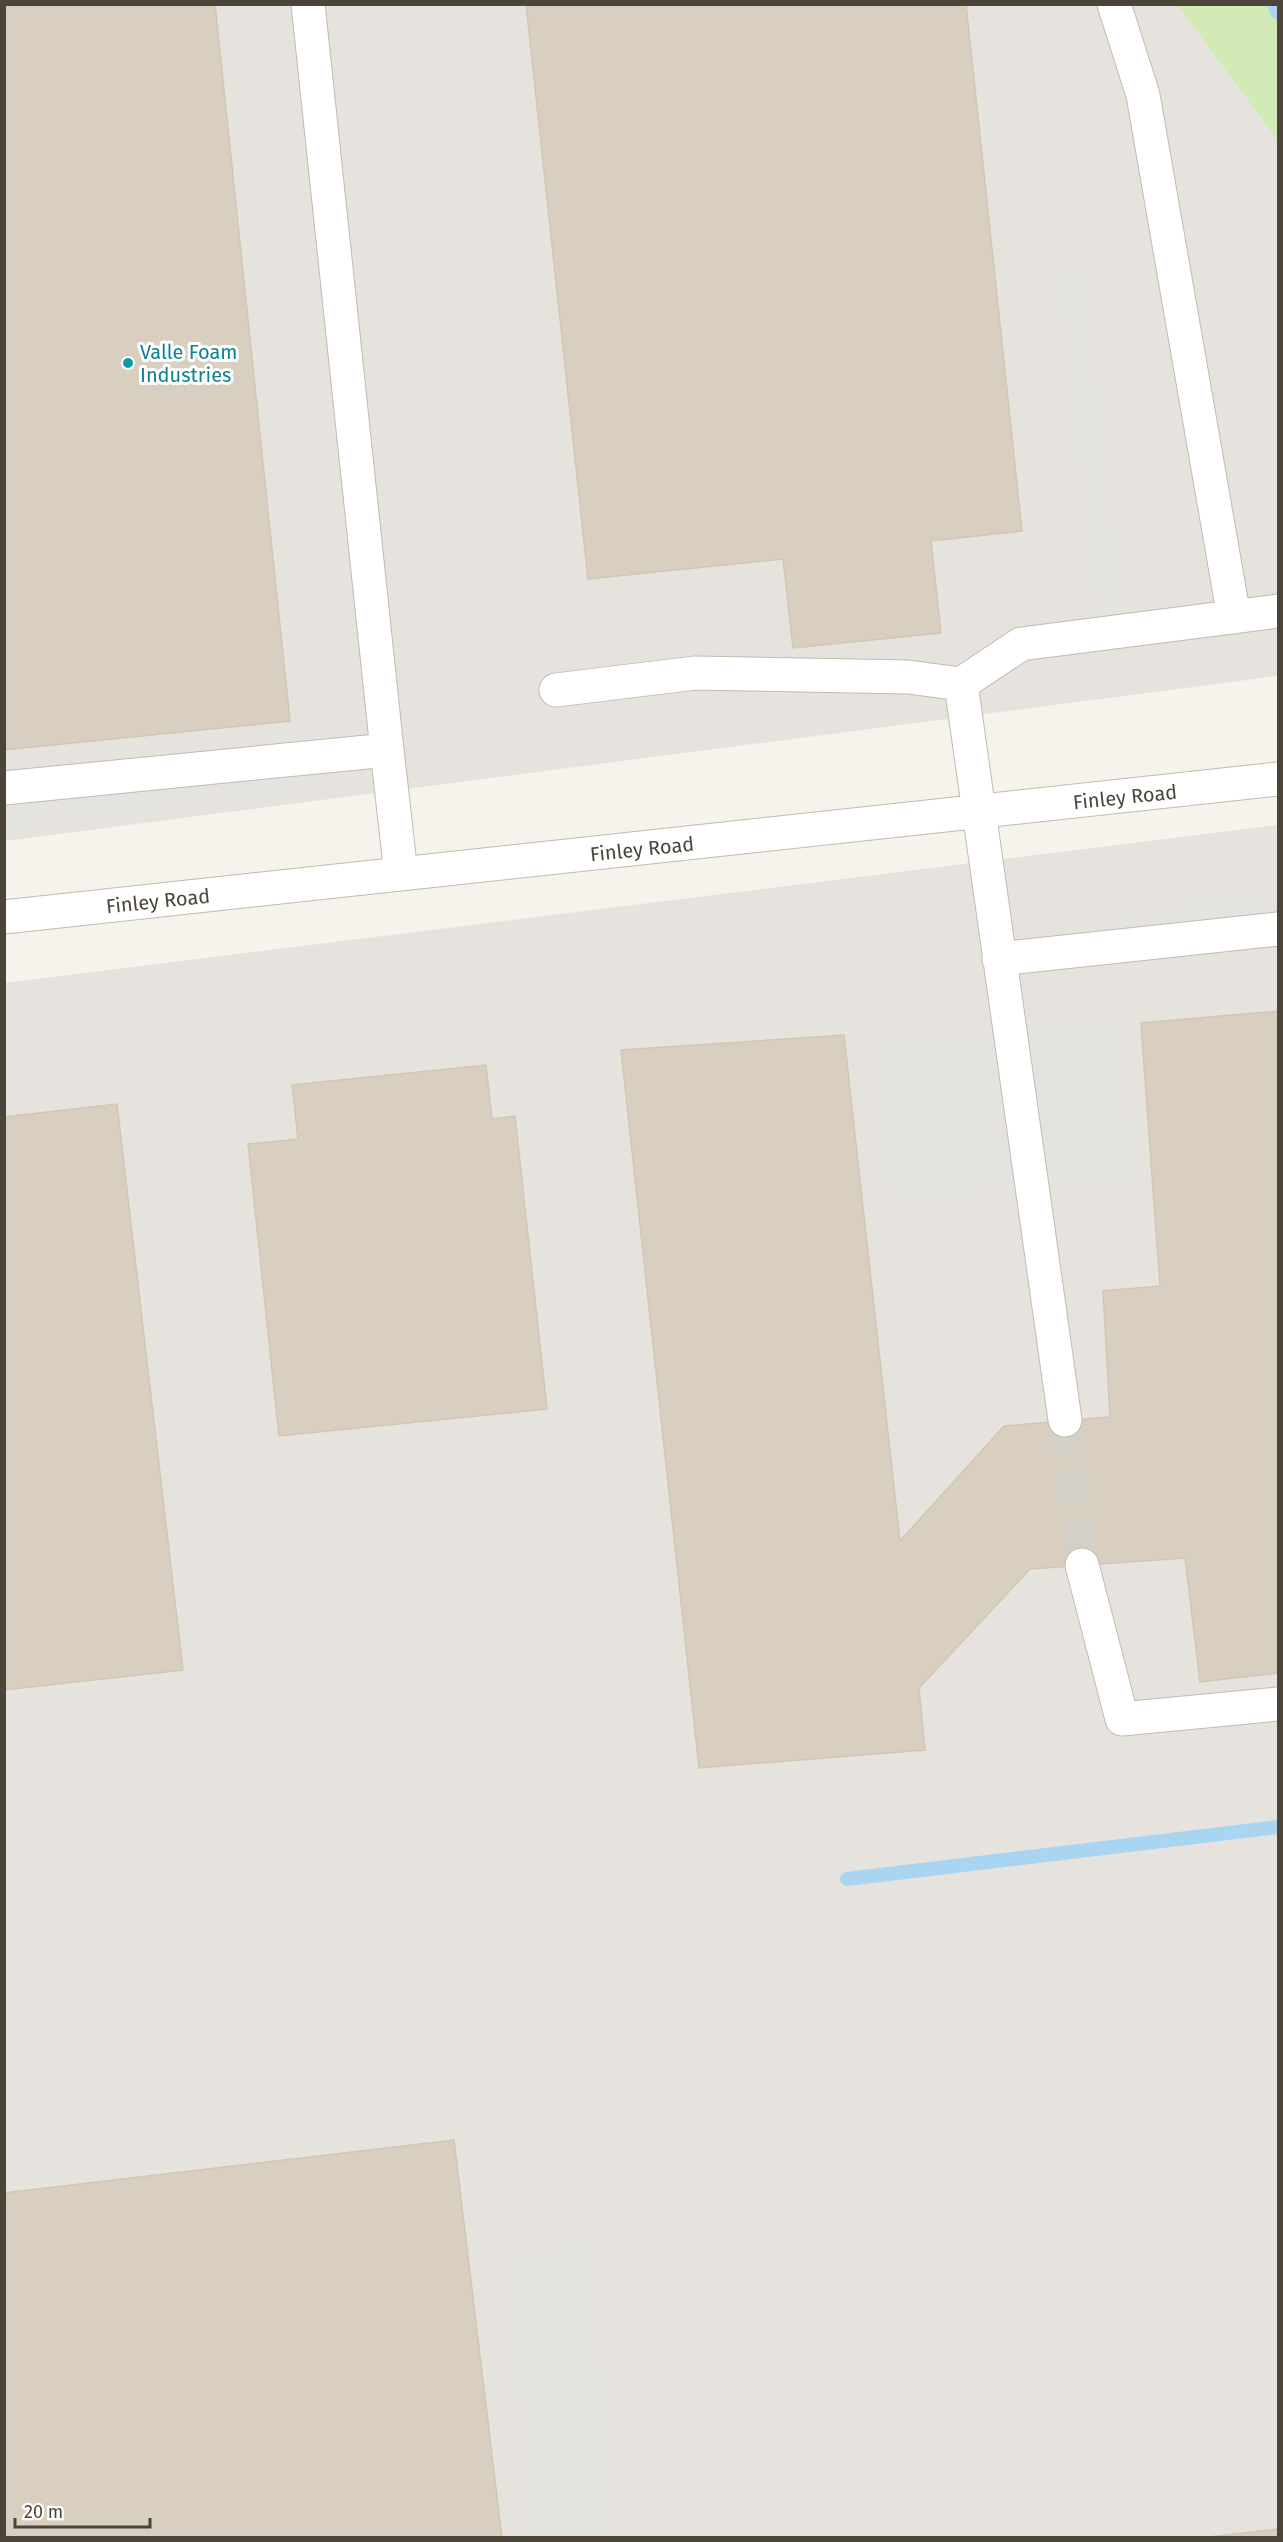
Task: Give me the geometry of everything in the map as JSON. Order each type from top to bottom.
[{"type":"street","points":[[308,4],[401,874]]},
{"type":"street","points":[[1114,4],[1143,95],[1234,617]]},
{"type":"street","points":[[556,690],[695,673],[908,677],[961,684],[1021,644],[1278,611]]},
{"type":"street","points":[[961,684],[1065,1420]]},
{"type":"street","points":[[4,788],[387,750]]},
{"type":"street","name":"Finley Road","points":[[4,917],[1278,779]]},
{"type":"street","points":[[999,959],[1278,929]]},
{"type":"street","points":[[1082,1566],[1122,1719],[1278,1704]]},
{"type":"shaded area","points":[[4,5],[1177,5],[1278,141],[1278,676],[5,841]]},
{"type":"shaded area","points":[[999,5],[1038,5],[1039,12],[1000,17]]},
{"type":"shaded area","points":[[1087,270],[1129,629],[1094,633],[1052,273]]},
{"type":"shaded area","points":[[319,735],[327,792],[5,832],[4,774]]},
{"type":"shaded area","points":[[1278,825],[1278,2537],[5,2537],[4,983]]},
{"type":"shaded area","points":[[1278,886],[1278,947],[1138,956],[1105,908]]},
{"type":"shaded area","points":[[1122,1016],[1139,1181],[885,1206],[868,1041]]},
{"type":"shaded area","points":[[594,2236],[618,2537],[525,2537],[503,2254]]},
{"type":"green space","points":[[1177,5],[1278,5],[1278,141]]},
{"type":"building","name":"Valle Foam Industries","points":[[4,4],[215,4],[290,721],[4,750]]},
{"type":"building","points":[[526,4],[966,4],[1022,531],[931,541],[941,633],[793,648],[783,559],[588,579]]},
{"type":"building","points":[[1278,1011],[1278,1673],[1200,1682],[1185,1558],[1030,1569],[919,1688],[925,1750],[699,1768],[621,1050],[844,1035],[900,1541],[1004,1426],[1110,1417],[1103,1291],[1160,1286],[1141,1023]]},
{"type":"building","points":[[486,1065],[492,1119],[515,1116],[547,1409],[279,1436],[248,1144],[298,1139],[292,1085]]},
{"type":"building","points":[[117,1104],[183,1670],[4,1690],[4,1117]]},
{"type":"building","points":[[454,2140],[502,2538],[4,2538],[4,2193]]},
{"type":"building","points":[[1278,2529],[1278,2538],[1200,2538]]},
{"type":"waterway","points":[[1274,4],[1278,13]]},
{"type":"waterway","points":[[847,1879],[1278,1827]]},
{"type":"tunnel","points":[[1065,1420],[1082,1565]]},
{"type":"place","name":"Valle Foam Industries","points":[[128,363]]}]
